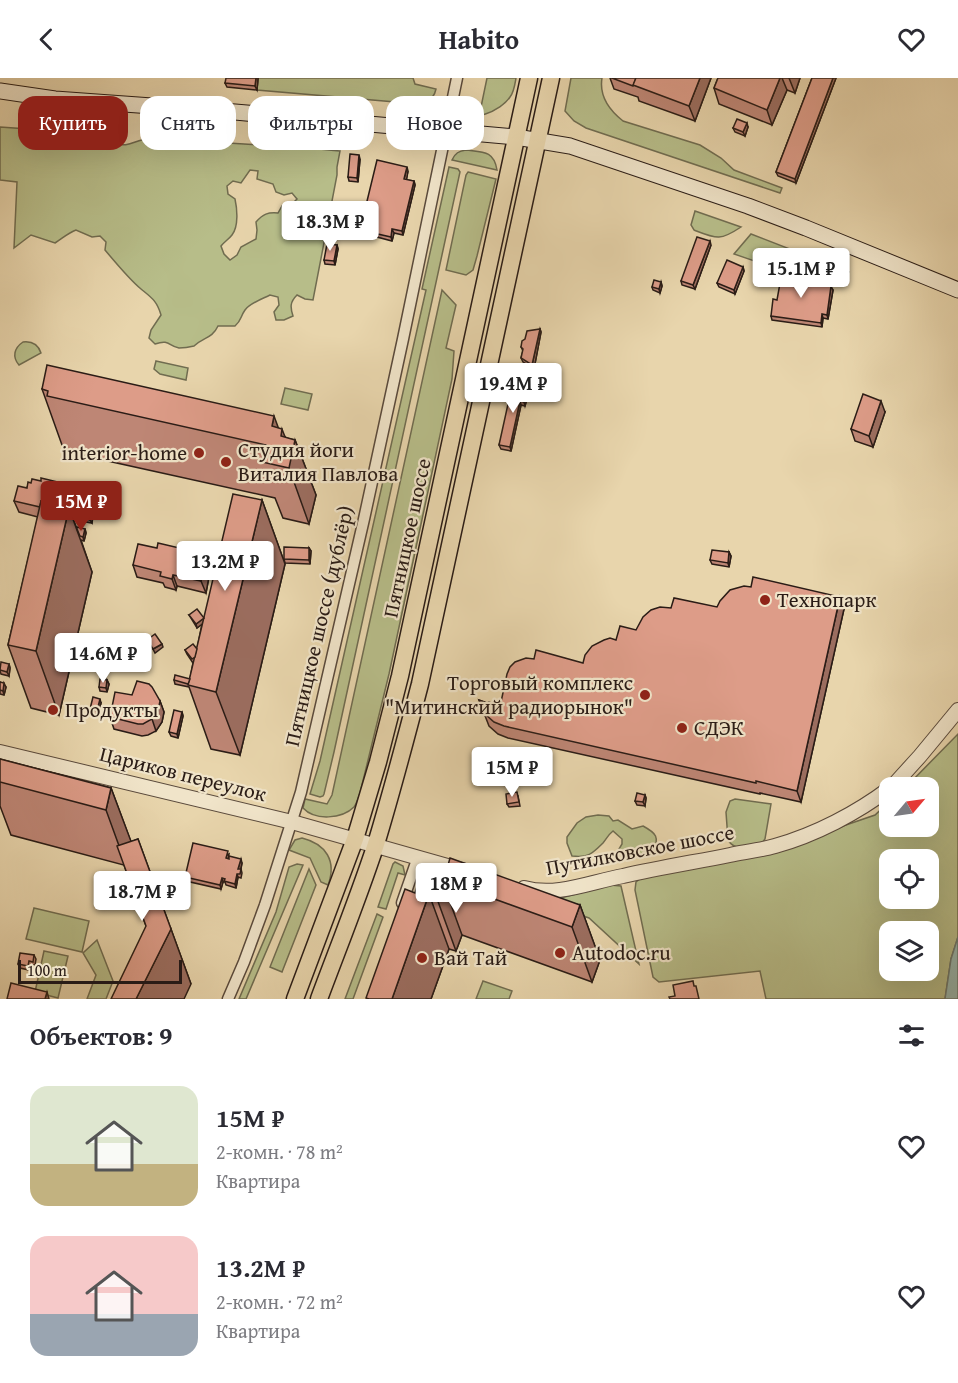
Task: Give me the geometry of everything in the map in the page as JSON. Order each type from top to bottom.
[{"type":"main road","name":"Пятницкое шоссе","points":[[295,999],[355,839],[400,676],[529,78]]},
{"type":"main road","name":"Пятницкое шоссе","points":[[319,999],[376,845],[420,684],[551,78]]},
{"type":"main road","points":[[0,91],[55,99],[235,112],[386,126]]},
{"type":"main road","points":[[484,135],[516,137],[570,146],[748,206],[958,290]]},
{"type":"street","name":"Пятницкое шоссе (дублёр)","points":[[453,96],[457,78]]},
{"type":"street","name":"Пятницкое шоссе (дублёр)","points":[[228,999],[265,905],[301,792],[364,519],[442,150]]},
{"type":"street","name":"Путилковское шоссе","points":[[901,777],[921,756],[958,710]]},
{"type":"street","name":"Цариков переулок","points":[[0,752],[355,839]]},
{"type":"street","name":"Путилковское шоссе","points":[[510,884],[548,892],[777,845],[804,836],[840,819],[879,796]]},
{"type":"street","points":[[355,839],[477,874]]},
{"type":"street","points":[[400,909],[418,857]]},
{"type":"green space","points":[[258,78],[413,78],[415,84],[436,89],[433,96],[386,96],[386,101],[374,100],[374,96],[326,96],[257,90]]},
{"type":"green space","points":[[487,78],[516,78],[512,93],[506,102],[484,114],[483,96]]},
{"type":"green space","points":[[571,78],[602,78],[602,91],[606,102],[623,121],[700,145],[721,158],[734,170],[782,188],[780,193],[586,128],[574,121],[565,111]]},
{"type":"green space","points":[[0,127],[18,128],[18,150],[128,150],[128,144],[140,140],[140,150],[236,150],[236,143],[248,144],[248,150],[340,151],[313,300],[297,295],[291,305],[293,316],[284,320],[276,320],[274,312],[279,305],[278,297],[270,295],[247,308],[235,326],[218,326],[210,336],[194,346],[182,348],[166,343],[155,344],[149,338],[151,330],[161,315],[158,306],[127,276],[105,250],[106,242],[100,236],[92,237],[76,230],[55,243],[31,235],[14,248],[17,182],[0,180]],"holes":[[[250,170],[258,171],[257,179],[273,184],[276,192],[284,195],[292,193],[297,199],[291,205],[282,206],[278,213],[266,214],[259,219],[256,222],[256,239],[241,247],[237,255],[230,260],[224,254],[221,246],[234,231],[237,212],[235,199],[228,194],[227,186],[233,181],[241,183]]]},
{"type":"green space","points":[[461,151],[482,152],[490,155],[497,170],[452,160]]},
{"type":"green space","points":[[449,167],[458,169],[460,172],[334,752],[324,794],[320,797],[310,794],[320,761],[426,290],[422,289]]},
{"type":"green space","points":[[468,172],[496,179],[473,270],[466,275],[446,270]]},
{"type":"green space","points":[[695,211],[741,227],[728,235],[718,237],[708,235],[694,230],[691,225]]},
{"type":"green space","points":[[751,234],[849,272],[846,277],[841,278],[778,254],[772,267],[734,254]]},
{"type":"green space","points":[[442,290],[456,305],[446,348],[454,351],[452,379],[389,674],[356,804],[343,814],[321,817],[303,808],[305,799],[327,804],[332,795]]},
{"type":"green space","points":[[23,342],[34,344],[41,353],[19,365],[15,359],[15,353]]},
{"type":"green space","points":[[156,361],[188,368],[186,380],[160,374],[154,369]]},
{"type":"green space","points":[[285,388],[312,394],[308,410],[281,404]]},
{"type":"green space","points":[[958,734],[958,937],[951,959],[945,999],[766,999],[760,971],[659,982],[653,977],[635,890],[636,882],[641,878],[801,844],[875,815],[879,811],[879,837],[939,837],[939,777],[916,777]]},
{"type":"green space","points":[[735,799],[771,804],[765,839],[762,843],[739,847],[728,840],[726,812],[730,801]]},
{"type":"green space","points":[[609,816],[613,821],[618,820],[632,829],[643,826],[651,831],[656,836],[653,852],[637,856],[621,854],[619,849],[622,839],[613,831],[593,852],[586,856],[572,856],[567,837],[577,823],[586,817]]},
{"type":"green space","points":[[302,838],[317,844],[327,855],[331,868],[328,885],[321,882],[310,858],[289,850],[295,840]]},
{"type":"green space","points":[[395,862],[403,866],[405,875],[398,873],[386,909],[378,907],[393,864]]},
{"type":"green space","points":[[297,864],[303,865],[246,999],[239,999],[276,912],[289,867]]},
{"type":"green space","points":[[309,869],[316,885],[282,972],[270,967]]},
{"type":"green space","points":[[610,885],[621,886],[639,964],[589,918],[530,898],[557,899]]},
{"type":"green space","points":[[34,908],[89,921],[82,952],[26,939]]},
{"type":"green space","points":[[377,914],[383,917],[353,999],[345,999]]},
{"type":"green space","points":[[97,940],[113,981],[106,999],[87,999],[96,975],[83,953]]},
{"type":"green space","points":[[44,951],[68,956],[58,998],[35,992]]},
{"type":"green space","points":[[483,981],[512,991],[509,999],[476,999]]},
{"type":"water","points":[[958,937],[958,999],[945,999],[951,959]]},
{"type":"building","points":[[226,78],[256,78],[255,86],[225,83]]},
{"type":"building","points":[[612,78],[636,78],[633,86]]},
{"type":"building","points":[[636,78],[700,78],[689,106],[633,85]]},
{"type":"building","points":[[718,78],[780,78],[767,110],[714,88]]},
{"type":"building","points":[[812,78],[833,78],[795,179],[776,172]]},
{"type":"building","points":[[737,119],[747,123],[743,132],[733,128]]},
{"type":"building","points":[[350,154],[359,155],[357,178],[348,177]]},
{"type":"building","points":[[377,160],[407,167],[404,179],[414,181],[402,231],[392,229],[391,237],[360,230]]},
{"type":"building","points":[[697,237],[710,241],[693,285],[681,281]]},
{"type":"building","points":[[327,244],[337,245],[334,261],[324,260]]},
{"type":"building","points":[[727,260],[743,267],[734,290],[717,283]]},
{"type":"building","points":[[782,272],[809,276],[808,283],[831,286],[827,315],[822,314],[821,323],[771,316],[773,299],[777,300]]},
{"type":"building","points":[[654,280],[661,282],[659,289],[652,287]]},
{"type":"building","points":[[540,329],[532,365],[521,358],[522,341],[527,331]]},
{"type":"building","points":[[47,365],[274,416],[272,426],[282,429],[281,436],[295,440],[289,468],[262,462],[266,445],[47,396],[48,391],[42,389]]},
{"type":"building","points":[[517,378],[527,387],[524,402],[520,401],[510,447],[499,445],[508,404],[517,401],[513,400]]},
{"type":"building","points":[[863,394],[881,401],[869,436],[851,429]]},
{"type":"building","points":[[41,478],[66,484],[61,504],[41,501],[40,507],[14,501],[18,486],[27,488],[28,482],[31,483],[32,479],[41,481]]},
{"type":"building","points":[[233,494],[262,500],[216,692],[188,685]]},
{"type":"building","points":[[41,501],[69,508],[36,651],[8,645]]},
{"type":"building","points":[[82,509],[92,511],[90,520],[80,517]]},
{"type":"building","points":[[77,527],[85,529],[83,537],[80,536]]},
{"type":"building","points":[[158,543],[188,550],[187,555],[206,560],[201,581],[173,575],[172,579],[160,576],[161,572],[133,565],[138,544],[157,548]]},
{"type":"building","points":[[284,547],[309,548],[309,560],[284,559]]},
{"type":"building","points":[[712,550],[729,552],[728,563],[710,560]]},
{"type":"building","name":"Торговый комплекс \"Митинский радиорынок\"","points":[[753,577],[840,597],[797,791],[504,726],[494,722],[485,714],[479,700],[494,704],[496,701],[501,702],[510,667],[515,662],[526,658],[534,659],[536,650],[583,663],[585,655],[592,646],[610,638],[616,640],[620,626],[636,630],[643,617],[651,610],[660,607],[671,608],[674,598],[717,607],[730,590],[744,586],[751,587]]},
{"type":"building","points":[[197,609],[204,618],[196,624],[189,615]]},
{"type":"building","points":[[155,634],[162,644],[153,649],[147,640]]},
{"type":"building","points":[[193,644],[197,649],[192,659],[185,650]]},
{"type":"building","points":[[1,662],[9,664],[7,672],[0,670]]},
{"type":"building","points":[[175,675],[190,679],[188,684],[174,680]]},
{"type":"building","points":[[100,679],[107,680],[106,688],[99,687]]},
{"type":"building","points":[[137,681],[149,684],[160,701],[158,711],[152,719],[138,724],[110,717],[115,692],[132,695]]},
{"type":"building","points":[[0,682],[4,683],[3,691],[0,690]]},
{"type":"building","points":[[93,697],[100,699],[97,711],[90,709]]},
{"type":"building","points":[[174,710],[182,712],[177,734],[169,732]]},
{"type":"building","points":[[0,759],[111,788],[106,810],[0,782]]},
{"type":"building","points":[[517,792],[519,802],[507,804],[506,794]]},
{"type":"building","points":[[637,793],[645,795],[643,802],[635,801]]},
{"type":"building","points":[[138,839],[171,929],[136,999],[111,999],[146,926],[117,846]]},
{"type":"building","points":[[193,843],[228,851],[226,858],[229,859],[229,856],[241,859],[238,869],[241,869],[240,874],[237,874],[235,884],[224,881],[225,879],[222,878],[220,885],[185,877]]},
{"type":"building","points":[[450,858],[580,905],[572,927],[442,880],[436,896],[429,894],[392,999],[366,998],[405,889],[415,893],[421,873],[431,877],[435,865],[447,869]]},
{"type":"building","points":[[20,953],[34,955],[33,962],[29,961],[28,966],[18,964]]},
{"type":"building","points":[[693,981],[699,999],[670,999],[669,997],[675,996],[673,985]]},
{"type":"building","points":[[11,983],[47,992],[45,999],[7,999]]},
{"type":"place","name":"interior-home","points":[[199,453]]},
{"type":"place","name":"Студия йоги Виталия Павлова","points":[[226,462]]},
{"type":"place","name":"Технопарк","points":[[765,600]]},
{"type":"place","name":"Торговый комплекс \"Митинский радиорынок\"","points":[[645,695]]},
{"type":"place","name":"Продукты","points":[[53,710]]},
{"type":"place","name":"СДЭК","points":[[682,728]]},
{"type":"place","name":"Autodoc.ru","points":[[560,953]]},
{"type":"place","name":"Вай Тай","points":[[422,958]]}]
